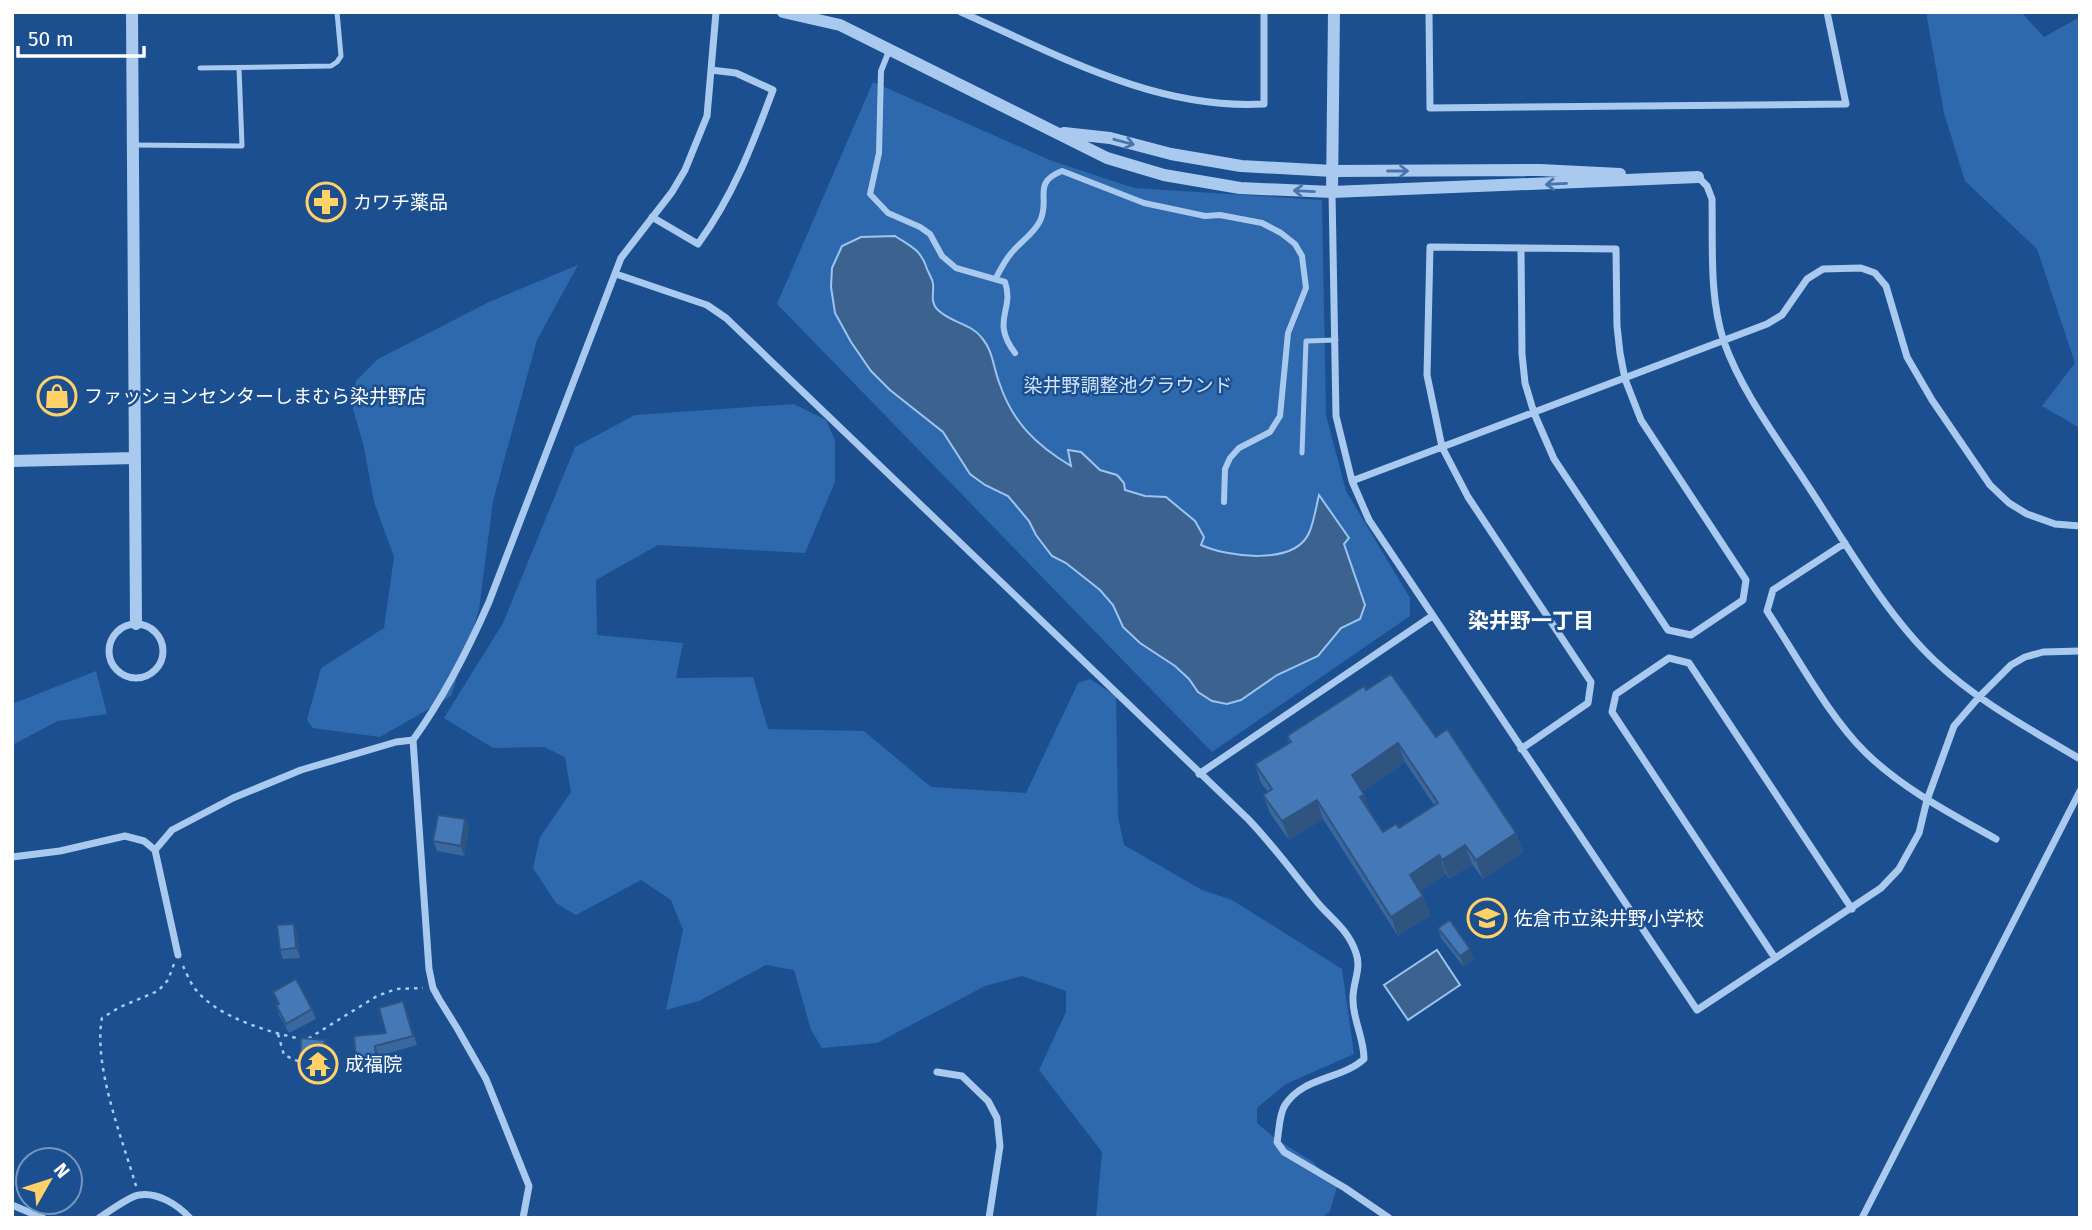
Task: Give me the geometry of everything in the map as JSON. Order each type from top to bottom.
[{"type":"street","points":[[132,12],[136,624]]},
{"type":"street","points":[[523,1218],[529,1186],[486,1079],[433,988],[429,969],[413,740],[468,650],[489,602],[621,258],[685,170],[707,116],[716,12]]},
{"type":"street","points":[[783,12],[840,25],[1107,158],[1164,175],[1240,188],[1332,192],[1698,177]]},
{"type":"street","points":[[961,12],[1136,87],[1170,97],[1236,106],[1264,104],[1264,12]]},
{"type":"street","points":[[1334,12],[1332,192],[1336,416],[1352,481],[1369,520],[1697,1010],[1881,888],[1899,869],[1919,833],[1927,800],[1954,726],[2011,665],[2025,657],[2043,652],[2080,650]]},
{"type":"street","points":[[1429,12],[1430,108],[1846,104],[1827,12]]},
{"type":"street","points":[[890,49],[881,71],[879,153],[870,194],[888,213],[920,226],[930,234],[942,256],[956,268],[1005,282],[1009,295],[1002,326],[1006,341],[1015,353]]},
{"type":"street","points":[[652,217],[698,244],[718,217],[748,159],[773,90],[736,73],[711,69]]},
{"type":"street","points":[[1057,133],[1110,138],[1171,154],[1241,166],[1334,171],[1540,170],[1698,177],[1707,186],[1712,199],[1714,289],[1724,341],[1753,402],[1845,543],[1917,644],[1936,663],[1979,697],[2080,760]]},
{"type":"street","points":[[996,278],[1011,253],[1033,232],[1041,219],[1044,209],[1043,187],[1051,176],[1062,171],[1144,203],[1206,216],[1220,215],[1262,223],[1295,244],[1302,256],[1306,288],[1288,333],[1280,416],[1270,432],[1239,448],[1230,458],[1225,469],[1224,502]]},
{"type":"street","points":[[1521,249],[1522,354],[1525,383],[1534,413],[1554,459],[1668,631],[1691,635],[1743,600],[1746,580],[1641,420],[1625,379],[1617,326],[1616,249],[1430,247],[1427,375],[1442,447],[1468,497],[1591,682],[1588,703],[1521,749]]},
{"type":"street","points":[[1352,481],[1768,324],[1782,315],[1807,279],[1824,269],[1861,268],[1875,273],[1886,286],[1907,357],[1932,400],[1990,485],[2009,503],[2027,514],[2055,524],[2080,526]]},
{"type":"street","points":[[616,274],[707,305],[726,318],[1267,839],[1320,906],[1344,928],[1357,955],[1359,970],[1353,986],[1352,1004],[1364,1042],[1364,1059],[1355,1067],[1310,1083],[1285,1106],[1277,1142],[1284,1152],[1389,1218]]},
{"type":"street","points":[[12,461],[135,458]]},
{"type":"street","points":[[1845,543],[1773,590],[1767,611],[1838,720],[1864,751],[1894,777],[1927,800],[1996,839]]},
{"type":"street","points":[[1199,774],[1432,616]]},
{"type":"street","points":[[136,624],[146,626],[157,635],[162,651],[156,669],[147,676],[136,678],[117,670],[110,659],[109,645],[117,632],[136,624]]},
{"type":"street","points":[[1776,958],[1612,712],[1616,694],[1670,658],[1689,663],[1852,909]]},
{"type":"street","points":[[155,850],[172,830],[233,798],[302,770],[396,742],[413,740]]},
{"type":"street","points":[[1862,1218],[2080,791]]},
{"type":"street","points":[[12,857],[60,851],[125,836],[144,841],[155,850],[178,955]]},
{"type":"street","points":[[937,1072],[962,1076],[988,1101],[997,1118],[1000,1146],[989,1218]]},
{"type":"street","points":[[99,1218],[138,1195],[166,1199],[190,1218]]},
{"type":"street","points":[[12,1205],[43,1218]]},
{"type":"lane","points":[[200,68],[323,66],[337,62],[341,56],[337,12]]},
{"type":"lane","points":[[134,145],[242,146],[239,68]]},
{"type":"lane","points":[[1302,453],[1306,341],[1336,340]]},
{"type":"path","points":[[178,955],[193,986],[205,999],[248,1023],[278,1034],[306,1040],[377,996],[396,989],[433,988]]},
{"type":"path","points":[[138,1195],[110,1098],[99,1035],[102,1018],[158,991],[167,980],[178,955]]},
{"type":"path","points":[[278,1034],[284,1055],[302,1063]]},
{"type":"green space","points":[[1926,12],[2021,12],[2044,37],[2080,17],[2080,428],[2042,406],[2075,363],[2037,249],[1965,181],[1944,113]]},
{"type":"green space","name":"染井野調整池グラウンド","points":[[873,82],[1052,161],[1134,188],[1322,200],[1326,415],[1346,491],[1410,598],[1410,616],[1212,752],[777,304]]},
{"type":"green space","points":[[578,265],[537,340],[493,501],[479,610],[451,696],[380,737],[313,728],[307,720],[321,668],[384,628],[394,557],[374,502],[364,447],[353,409],[356,381],[378,359],[489,302]]},
{"type":"green space","points":[[794,404],[826,420],[835,440],[835,482],[805,553],[658,545],[596,580],[597,635],[683,643],[676,678],[753,677],[768,729],[864,731],[931,787],[1026,793],[1078,683],[1090,679],[1116,696],[1118,817],[1124,845],[1202,890],[1232,900],[1342,969],[1354,1054],[1286,1084],[1257,1108],[1257,1123],[1276,1139],[1313,1162],[1337,1187],[1330,1211],[1322,1218],[1096,1218],[1102,1152],[1039,1070],[1066,1012],[1066,991],[1022,976],[985,986],[877,1043],[822,1048],[811,1030],[794,970],[766,965],[699,1001],[666,1010],[683,930],[671,900],[641,880],[576,915],[556,903],[533,868],[540,837],[571,792],[565,757],[544,747],[493,748],[444,718],[503,623],[575,447],[635,415]]},
{"type":"green space","points":[[96,671],[107,714],[58,721],[12,745],[12,704]]},
{"type":"shaded area","points":[[895,236],[922,257],[932,281],[933,300],[937,309],[972,329],[986,343],[1004,396],[1018,421],[1036,441],[1071,466],[1068,450],[1081,452],[1100,470],[1117,475],[1124,483],[1125,490],[1145,496],[1166,497],[1195,521],[1204,537],[1201,545],[1243,555],[1275,554],[1301,543],[1311,529],[1319,495],[1349,538],[1344,544],[1365,605],[1360,619],[1341,628],[1318,656],[1277,675],[1241,700],[1227,704],[1212,701],[1198,692],[1175,666],[1140,643],[1123,627],[1113,605],[1100,590],[1066,563],[1052,556],[1029,521],[1008,496],[970,474],[943,432],[890,390],[871,371],[851,342],[835,313],[831,287],[832,268],[842,246],[861,237]]},
{"type":"shaded area","points":[[1437,950],[1460,985],[1408,1020],[1384,985]]},
{"type":"building","points":[[1391,674],[1436,737],[1447,729],[1516,833],[1476,860],[1465,845],[1442,860],[1439,855],[1410,875],[1423,896],[1391,917],[1317,800],[1282,821],[1263,795],[1272,789],[1255,764],[1291,742],[1287,736],[1364,686],[1366,690]],"holes":[[[1398,743],[1438,803],[1399,828],[1396,824],[1383,832],[1360,797],[1364,794],[1352,775]]]},
{"type":"building","points":[[438,815],[465,819],[461,846],[433,841]]},
{"type":"building","points":[[1450,920],[1470,949],[1460,956],[1438,928]]},
{"type":"building","points":[[294,924],[296,948],[280,950],[277,925]]},
{"type":"building","points":[[296,979],[312,1009],[286,1024],[276,1005],[279,1004],[273,992]]},
{"type":"building","points":[[403,1001],[413,1036],[375,1046],[376,1059],[356,1060],[354,1036],[386,1033],[379,1008]]},
{"type":"building","points":[[301,1038],[325,1040],[323,1069],[304,1068],[304,1059],[300,1059]]},
{"type":"place","name":"カワチ薬品","points":[[326,202]]},
{"type":"place","name":"ファッションセンターしまむら染井野店","points":[[57,396]]},
{"type":"place","name":"佐倉市立染井野小学校","points":[[1487,918]]},
{"type":"place","name":"成福院","points":[[318,1064]]},
{"type":"district","name":"染井野一丁目","points":[[1531,621]]}]
